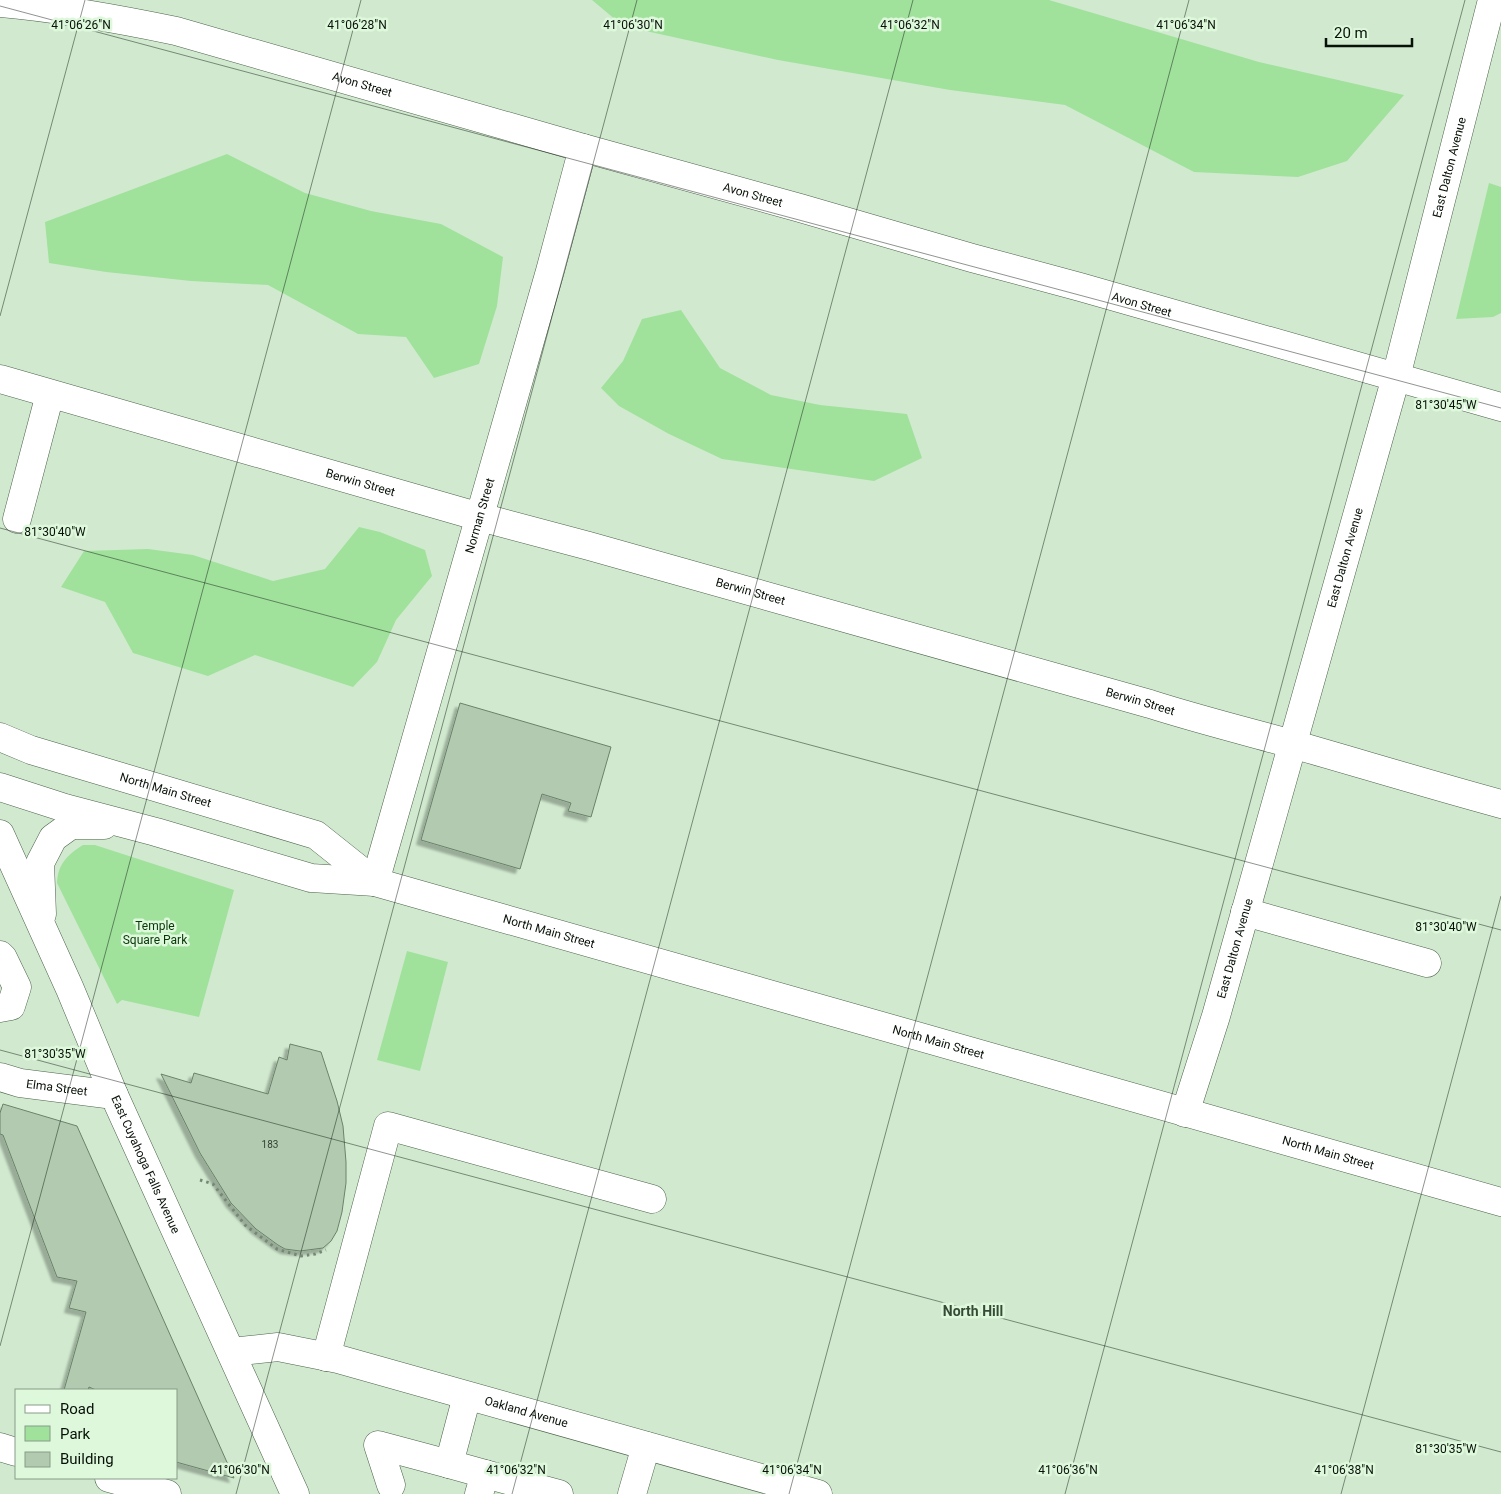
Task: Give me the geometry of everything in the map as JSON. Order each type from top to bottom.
[{"type":"street","name":"East Dalton Avenue","points":[[1185,1113],[1216,1016],[1396,377],[1492,0]]},
{"type":"street","name":"Avon Street","points":[[0,3],[122,20],[176,31],[582,148],[1501,407]]},
{"type":"street","name":"Norman Street","points":[[376,882],[550,271],[582,148]]},
{"type":"street","name":"Berwin Street","points":[[0,379],[480,517],[1501,804]]},
{"type":"street","points":[[17,519],[50,394]]},
{"type":"street","name":"North Main Street","points":[[0,737],[32,750],[316,835],[376,882]]},
{"type":"street","name":"North Main Street","points":[[0,787],[65,808],[156,832],[311,878],[376,882],[1501,1202]]},
{"type":"street","points":[[42,928],[40,863],[53,838],[71,825],[95,824],[156,832]]},
{"type":"street","name":"East Cuyahoga Falls Avenue","points":[[0,834],[70,989],[114,1095],[295,1494]]},
{"type":"street","points":[[1245,912],[1426,963]]},
{"type":"street","points":[[0,955],[17,987],[11,1006],[0,1008]]},
{"type":"street","name":"Elma Street","points":[[0,1077],[20,1083],[114,1095]]},
{"type":"street","points":[[326,1356],[388,1126],[652,1199]]},
{"type":"street","name":"Oakland Avenue","points":[[231,1352],[278,1347],[326,1356],[818,1494]]},
{"type":"street","points":[[449,1464],[467,1396]]},
{"type":"street","points":[[386,1491],[378,1445],[449,1464],[482,1484],[559,1494]]},
{"type":"street","points":[[632,1494],[646,1446]]},
{"type":"street","points":[[0,1447],[15,1452]]},
{"type":"street","points":[[113,1479],[167,1494]]},
{"type":"path","points":[[200,1180],[213,1184],[245,1225],[276,1249],[301,1256],[329,1249]]},
{"type":"green space","points":[[592,0],[1049,0],[1259,62],[1404,95],[1347,161],[1298,177],[1194,172],[1065,105],[950,90],[778,60],[623,26]]},
{"type":"green space","points":[[227,154],[305,193],[371,211],[441,224],[503,257],[497,306],[479,364],[434,378],[406,337],[358,334],[268,285],[191,281],[106,272],[49,263],[45,222]]},
{"type":"green space","points":[[1489,183],[1501,187],[1501,313],[1493,317],[1456,319]]},
{"type":"green space","points":[[681,310],[720,368],[771,395],[820,405],[907,414],[922,458],[874,481],[722,459],[669,434],[619,406],[601,388],[623,361],[642,319]]},
{"type":"green space","points":[[359,527],[380,532],[425,550],[432,576],[396,620],[377,662],[353,687],[255,655],[208,676],[133,653],[105,602],[61,587],[84,551],[148,549],[193,555],[273,581],[325,569]]},
{"type":"green space","name":"Temple Square Park","points":[[83,845],[95,845],[234,890],[199,1017],[122,1000],[117,1004],[57,883],[61,865],[72,852]]},
{"type":"green space","points":[[407,951],[448,962],[420,1071],[377,1060]]},
{"type":"building","points":[[460,703],[611,747],[591,817],[568,811],[571,803],[542,794],[520,869],[421,840]]},
{"type":"building","points":[[290,1044],[321,1052],[343,1126],[346,1162],[346,1183],[337,1231],[331,1241],[323,1248],[300,1251],[285,1249],[278,1245],[256,1229],[231,1203],[200,1153],[161,1074],[191,1083],[194,1073],[268,1094],[279,1057],[287,1060]]},
{"type":"building","points":[[3,1104],[77,1126],[234,1478],[178,1463],[178,1389],[94,1389],[89,1387],[88,1389],[64,1389],[86,1312],[69,1308],[77,1281],[57,1277],[3,1135],[0,1134],[0,1113]]},
{"type":"district","name":"North Hill","points":[[973,1311]]}]
